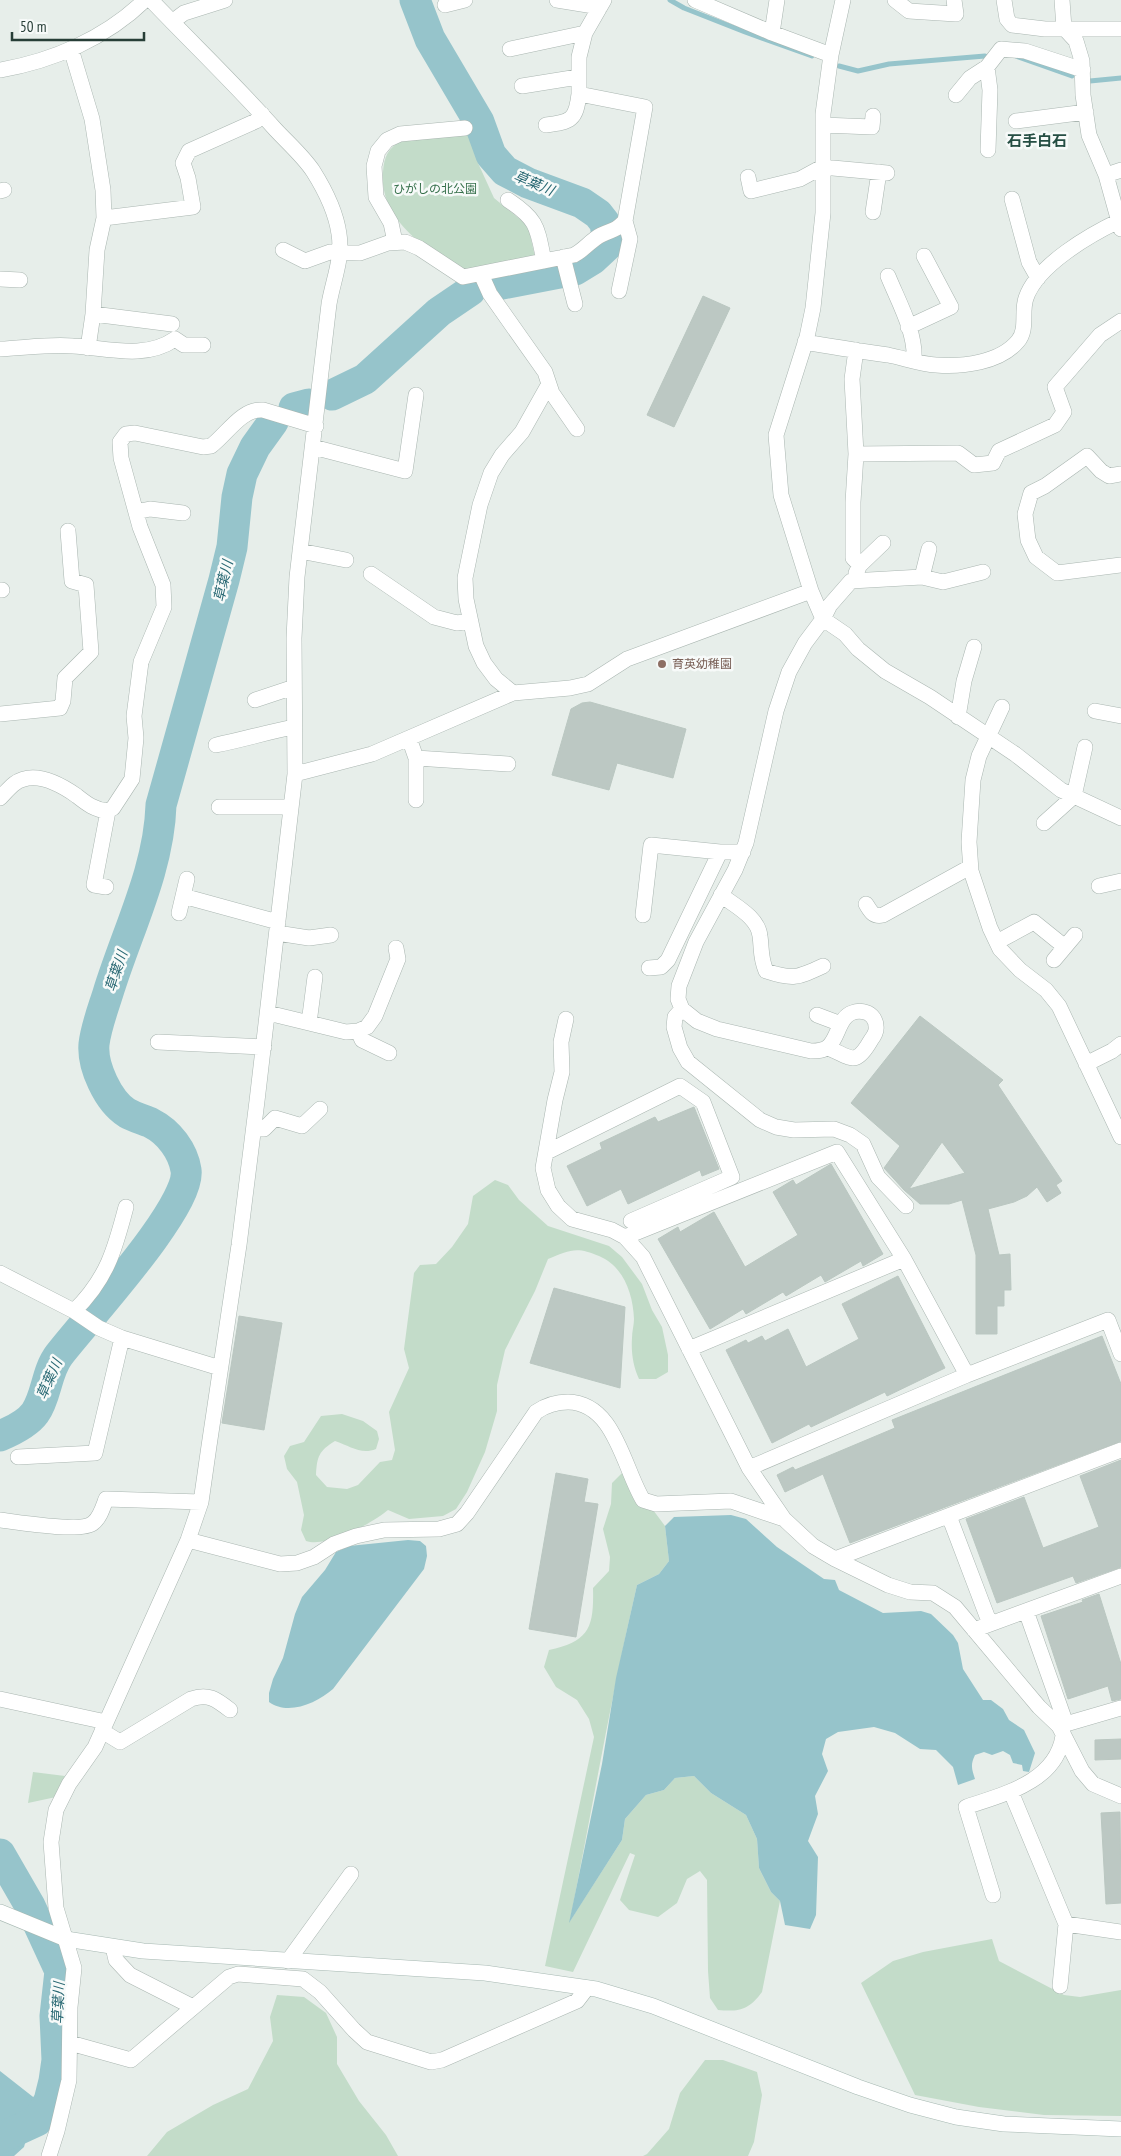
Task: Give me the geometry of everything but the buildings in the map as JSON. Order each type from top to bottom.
[{"type":"street","points":[[0,70],[71,49],[99,36],[127,17],[145,0]]},
{"type":"street","points":[[49,2156],[69,2080],[74,1968],[56,1908],[51,1842],[56,1810],[69,1784],[95,1748],[188,1540],[201,1502],[254,1128],[295,774],[294,620],[300,551],[314,447],[329,304],[339,267],[340,253],[339,234],[335,218],[322,186],[312,169],[262,114],[151,0]]},
{"type":"street","points":[[172,22],[184,13],[225,0]]},
{"type":"street","points":[[546,125],[567,122],[577,112],[579,57],[585,33],[602,3],[557,0]]},
{"type":"street","points":[[695,0],[772,33],[831,55]]},
{"type":"street","points":[[772,33],[777,0]]},
{"type":"street","points":[[843,0],[831,55],[822,125],[823,213],[813,308],[805,342],[776,436],[781,494],[811,591],[824,620],[845,634],[885,671],[930,697],[1015,754],[1061,790],[1121,818]]},
{"type":"street","points":[[895,0],[910,11],[956,14],[954,0]]},
{"type":"street","points":[[1004,0],[1006,19],[1012,25],[1045,29],[1121,29]]},
{"type":"street","points":[[805,342],[936,365],[954,365],[988,360],[1004,353],[1018,341],[1024,330],[1023,305],[1028,292],[1038,278],[1075,244],[1120,224],[1106,175],[1089,135],[1083,70],[1076,42],[1064,28],[1062,0]]},
{"type":"street","points":[[510,49],[585,33]]},
{"type":"street","points":[[71,49],[92,119],[103,190],[104,218],[96,250],[93,314],[88,348]]},
{"type":"street","points":[[956,95],[970,78],[991,61],[1001,49],[1025,51],[1083,70]]},
{"type":"street","points":[[988,150],[991,61]]},
{"type":"street","points":[[522,86],[578,77]]},
{"type":"street","points":[[579,94],[645,107],[621,226],[630,239],[618,291]]},
{"type":"street","points":[[1016,121],[1086,112]]},
{"type":"street","points":[[104,218],[193,207],[188,178],[183,163],[189,152],[256,121],[262,114]]},
{"type":"street","points":[[822,125],[872,127],[873,116]]},
{"type":"street","points":[[395,242],[391,223],[376,197],[374,166],[378,151],[387,140],[400,134],[465,128]]},
{"type":"street","points":[[748,177],[751,191],[800,179],[822,167],[883,173],[873,212]]},
{"type":"street","points":[[1106,175],[1121,170]]},
{"type":"street","points":[[1012,199],[1029,262],[1038,278]]},
{"type":"street","points":[[508,200],[528,214],[533,222],[537,230],[544,261]]},
{"type":"street","points":[[565,266],[600,236],[621,226]]},
{"type":"street","points":[[283,250],[305,262],[330,252],[360,253],[395,242],[412,244],[463,277],[544,261],[565,266]]},
{"type":"street","points":[[908,327],[951,307],[924,256]]},
{"type":"street","points":[[565,266],[575,304]]},
{"type":"street","points":[[481,274],[490,294],[544,372],[552,393],[577,429]]},
{"type":"street","points":[[888,276],[908,327],[915,352],[914,360]]},
{"type":"street","points":[[0,279],[20,280]]},
{"type":"street","points":[[93,314],[172,324]]},
{"type":"street","points":[[856,454],[958,452],[974,465],[993,462],[999,451],[1055,425],[1064,412],[1054,386],[1100,335],[1121,321]]},
{"type":"street","points":[[0,349],[73,346],[130,352],[153,349],[175,339],[184,345],[203,345]]},
{"type":"street","points":[[856,350],[852,379],[856,454],[853,502],[853,558],[860,565]]},
{"type":"street","points":[[513,694],[496,680],[484,663],[476,646],[470,622],[465,578],[480,505],[491,473],[502,455],[522,432],[549,384]]},
{"type":"street","points":[[314,447],[405,471],[416,395]]},
{"type":"street","points":[[0,798],[14,784],[30,778],[40,779],[60,784],[94,808],[108,811],[113,808],[132,779],[136,738],[134,716],[141,662],[164,607],[163,585],[136,512],[121,458],[120,442],[126,434],[135,433],[203,447],[211,446],[247,412],[256,409],[316,426]]},
{"type":"street","points":[[1121,474],[1109,476],[1101,471],[1087,456],[1031,493],[1025,514],[1028,540],[1036,557],[1057,573],[1121,565]]},
{"type":"street","points":[[136,512],[150,509],[183,513]]},
{"type":"street","points":[[0,714],[60,708],[63,701],[65,678],[92,652],[86,585],[72,581],[68,531]]},
{"type":"street","points":[[828,1048],[845,1057],[854,1058],[861,1056],[877,1028],[871,1015],[854,1011],[845,1017],[828,1048],[820,1051],[811,1051],[717,1029],[697,1022],[682,1008],[678,999],[679,986],[686,963],[743,852],[776,711],[789,672],[805,643],[824,620],[830,605],[851,581],[860,565],[884,543]]},
{"type":"street","points":[[922,577],[929,550]]},
{"type":"street","points":[[300,551],[346,560]]},
{"type":"street","points":[[851,581],[922,577],[943,582],[984,572]]},
{"type":"street","points":[[371,574],[434,617],[452,622],[470,622]]},
{"type":"street","points":[[295,774],[372,754],[513,694],[570,688],[588,684],[627,659],[811,591]]},
{"type":"street","points":[[958,717],[964,682],[974,647]]},
{"type":"street","points":[[255,700],[294,687]]},
{"type":"street","points":[[1002,707],[979,756],[973,780],[969,842],[970,867],[979,898],[1000,949],[1020,970],[1046,990],[1059,1006],[1121,1137]]},
{"type":"street","points":[[1095,711],[1121,716]]},
{"type":"street","points":[[216,745],[265,732],[294,727]]},
{"type":"street","points":[[408,738],[416,758],[416,800]]},
{"type":"street","points":[[1044,823],[1074,796],[1085,747]]},
{"type":"street","points":[[416,758],[508,764]]},
{"type":"street","points":[[219,807],[291,807]]},
{"type":"street","points":[[106,887],[94,885],[108,811]]},
{"type":"street","points":[[643,915],[651,845],[720,852],[743,852]]},
{"type":"street","points":[[649,968],[661,967],[668,960],[720,852]]},
{"type":"street","points":[[866,904],[872,914],[877,916],[883,914],[970,867]]},
{"type":"street","points":[[179,913],[187,879]]},
{"type":"street","points":[[1098,886],[1121,881]]},
{"type":"street","points":[[721,895],[755,922],[760,935],[760,957],[766,971],[785,978],[801,977],[823,966]]},
{"type":"street","points":[[183,896],[309,938],[331,935]]},
{"type":"street","points":[[997,942],[1034,922],[1070,941],[1054,960]]},
{"type":"street","points":[[268,1013],[346,1032],[358,1031],[367,1027],[375,1016],[398,959],[396,948]]},
{"type":"street","points":[[309,1023],[315,977]]},
{"type":"street","points":[[682,1008],[675,1016],[674,1028],[680,1048],[688,1062],[760,1120],[776,1127],[794,1130],[834,1129],[850,1134],[863,1144],[878,1178],[906,1206]]},
{"type":"street","points":[[817,1015],[841,1024]]},
{"type":"street","points":[[566,1019],[561,1042],[562,1072],[543,1168],[548,1190],[558,1206],[572,1219],[612,1230],[625,1237],[643,1257],[749,1468],[784,1519],[813,1546],[836,1559],[888,1585],[910,1592],[933,1592],[954,1607],[1039,1706],[1063,1728]]},
{"type":"street","points":[[358,1031],[362,1040],[389,1053]]},
{"type":"street","points":[[158,1042],[264,1047]]},
{"type":"street","points":[[1086,1064],[1112,1051],[1121,1044]]},
{"type":"street","points":[[547,1152],[680,1086],[703,1102],[732,1177],[631,1221]]},
{"type":"street","points":[[254,1128],[264,1129],[275,1118],[302,1126],[320,1109]]},
{"type":"street","points":[[625,1237],[837,1152],[904,1260],[966,1375]]},
{"type":"street","points":[[77,1313],[113,1255],[126,1207]]},
{"type":"street","points":[[689,1349],[904,1260]]},
{"type":"street","points":[[0,1273],[77,1313],[99,1328],[122,1338],[220,1368]]},
{"type":"street","points":[[749,1468],[966,1375],[1108,1320],[1121,1354]]},
{"type":"street","points":[[18,1457],[95,1453],[122,1338]]},
{"type":"street","points":[[188,1540],[280,1564],[297,1563],[314,1557],[334,1544],[356,1536],[384,1530],[439,1529],[457,1524],[467,1513],[536,1412],[543,1407],[562,1402],[579,1403],[593,1409],[605,1420],[643,1500],[656,1504],[731,1501],[784,1519]]},
{"type":"street","points":[[836,1559],[1121,1450]]},
{"type":"street","points":[[0,1520],[31,1531],[60,1526],[84,1527],[92,1525],[98,1518],[106,1499],[201,1502]]},
{"type":"street","points":[[949,1516],[990,1624]]},
{"type":"street","points":[[974,1630],[1121,1576]]},
{"type":"street","points":[[1026,1611],[1063,1728],[1082,1771],[1093,1784],[1121,1796]]},
{"type":"street","points":[[0,1699],[104,1727],[120,1742],[191,1699],[201,1696],[214,1697],[230,1710]]},
{"type":"street","points":[[1063,1728],[1121,1708]]},
{"type":"street","points":[[993,1895],[966,1807],[1011,1792],[1036,1778],[1049,1766],[1061,1747],[1063,1728]]},
{"type":"street","points":[[1011,1792],[1066,1924],[1060,1986]]},
{"type":"street","points":[[288,1961],[351,1874]]},
{"type":"street","points":[[0,1912],[66,1939],[143,1951],[485,1973],[587,1988],[654,2006],[858,2087],[956,2117],[1004,2124],[1121,2129]]},
{"type":"street","points":[[1066,1924],[1121,1932]]},
{"type":"street","points":[[113,1946],[116,1960],[130,1975],[193,2008]]},
{"type":"street","points":[[70,2043],[132,2060],[228,1977],[238,1974],[303,1978],[320,1992],[367,2042],[431,2062],[442,2060],[577,2001],[587,1988]]},
{"type":"green space","name":"ひがしの北公園","points":[[470,135],[478,163],[494,198],[528,226],[535,257],[462,273],[434,254],[408,232],[397,219],[389,205],[384,189],[383,172],[386,157],[393,147],[401,141]]},
{"type":"green space","points":[[495,1180],[508,1185],[519,1200],[548,1226],[609,1246],[622,1257],[642,1284],[652,1310],[662,1327],[668,1355],[668,1372],[656,1379],[639,1379],[632,1354],[634,1319],[629,1290],[614,1266],[599,1256],[579,1250],[568,1251],[548,1259],[535,1291],[505,1350],[497,1385],[497,1411],[485,1452],[467,1492],[456,1509],[443,1516],[409,1519],[388,1510],[371,1522],[337,1538],[315,1542],[306,1541],[301,1530],[304,1515],[297,1482],[287,1469],[284,1456],[290,1446],[304,1442],[321,1416],[342,1414],[363,1421],[377,1431],[379,1439],[376,1449],[371,1451],[356,1449],[335,1441],[325,1448],[318,1459],[316,1475],[327,1487],[347,1489],[358,1485],[380,1462],[392,1460],[395,1450],[389,1412],[409,1368],[404,1349],[414,1273],[420,1265],[436,1264],[452,1247],[468,1224],[473,1196]]},
{"type":"green space","points":[[624,1471],[665,1526],[669,1561],[659,1574],[637,1585],[610,1711],[570,1921],[622,1840],[625,1819],[646,1795],[664,1790],[675,1778],[694,1776],[711,1793],[746,1815],[757,1839],[759,1868],[771,1892],[780,1901],[762,1992],[753,2003],[738,2010],[718,2010],[710,1998],[707,1880],[700,1871],[687,1879],[677,1903],[658,1917],[629,1910],[620,1900],[635,1855],[630,1853],[573,1972],[545,1966],[594,1737],[589,1719],[577,1700],[556,1687],[544,1667],[549,1650],[573,1642],[581,1637],[590,1623],[593,1588],[609,1571],[610,1557],[603,1529],[611,1504],[612,1483]]},
{"type":"green space","points":[[33,1772],[65,1776],[56,1797],[28,1803]]},
{"type":"green space","points":[[992,1939],[999,1961],[1064,1995],[1080,1997],[1121,1990],[1121,2116],[1044,2115],[979,2107],[915,2095],[861,1983],[893,1961],[923,1952]]},
{"type":"green space","points":[[277,1995],[304,1997],[326,2013],[337,2037],[337,2064],[359,2101],[386,2135],[398,2156],[147,2156],[167,2132],[213,2105],[248,2089],[273,2041],[270,2017]]},
{"type":"green space","points":[[705,2060],[723,2060],[757,2072],[762,2095],[754,2142],[748,2156],[643,2156],[669,2129],[680,2093]]},
{"type":"water","points":[[731,1515],[746,1519],[777,1547],[824,1579],[835,1580],[839,1590],[883,1613],[921,1611],[931,1614],[953,1635],[958,1643],[963,1669],[983,1700],[991,1700],[1003,1709],[1009,1720],[1024,1730],[1035,1753],[1029,1772],[1023,1771],[1022,1765],[1013,1763],[1010,1755],[1003,1751],[992,1755],[984,1752],[975,1755],[972,1762],[975,1779],[958,1785],[953,1767],[936,1750],[920,1749],[895,1733],[874,1727],[838,1732],[826,1739],[822,1754],[828,1771],[815,1796],[818,1814],[808,1841],[818,1857],[816,1915],[810,1929],[785,1925],[780,1901],[771,1892],[759,1868],[757,1839],[746,1815],[711,1793],[694,1776],[675,1778],[664,1790],[646,1795],[625,1819],[622,1840],[569,1923],[602,1764],[616,1678],[637,1585],[659,1574],[669,1561],[665,1526],[674,1517]]},
{"type":"water","points":[[408,1540],[420,1541],[426,1546],[427,1556],[424,1569],[333,1689],[311,1703],[293,1708],[277,1706],[269,1702],[269,1693],[273,1679],[283,1658],[295,1614],[302,1597],[325,1570],[336,1552],[349,1546]]},
{"type":"water","points":[[0,2071],[37,2100],[24,2147],[14,2156],[0,2156]]},
{"type":"waterway","name":"草葉川","points":[[415,0],[430,39],[479,122],[491,155],[505,171],[528,183],[582,203],[598,214],[605,223],[608,245],[593,259],[575,270],[497,285]]},
{"type":"waterway","points":[[670,0],[684,8],[812,56]]},
{"type":"waterway","points":[[839,66],[858,71],[889,64],[985,56]]},
{"type":"waterway","points":[[1016,56],[1072,76]]},
{"type":"waterway","points":[[1090,81],[1121,78]]},
{"type":"waterway","name":"草葉川","points":[[332,395],[365,379],[439,312],[470,291]]},
{"type":"waterway","name":"草葉川","points":[[294,408],[309,404]]},
{"type":"waterway","name":"草葉川","points":[[0,1436],[24,1424],[35,1413],[42,1399],[51,1369],[59,1355],[155,1236],[183,1187],[186,1170],[178,1149],[164,1131],[151,1123],[127,1113],[114,1100],[108,1092],[99,1072],[94,1053],[94,1044],[102,1012],[141,900],[155,853],[161,805],[232,547],[237,497],[242,474],[255,447],[273,422]]},
{"type":"waterway","name":"草葉川","points":[[0,1854],[30,1906],[60,1971],[55,2016],[57,2060],[49,2101],[37,2121],[0,2138]]},
{"type":"place","name":"育英幼稚園","points":[[662,664]]},
{"type":"district","name":"石手白石","points":[[1037,141]]}]
